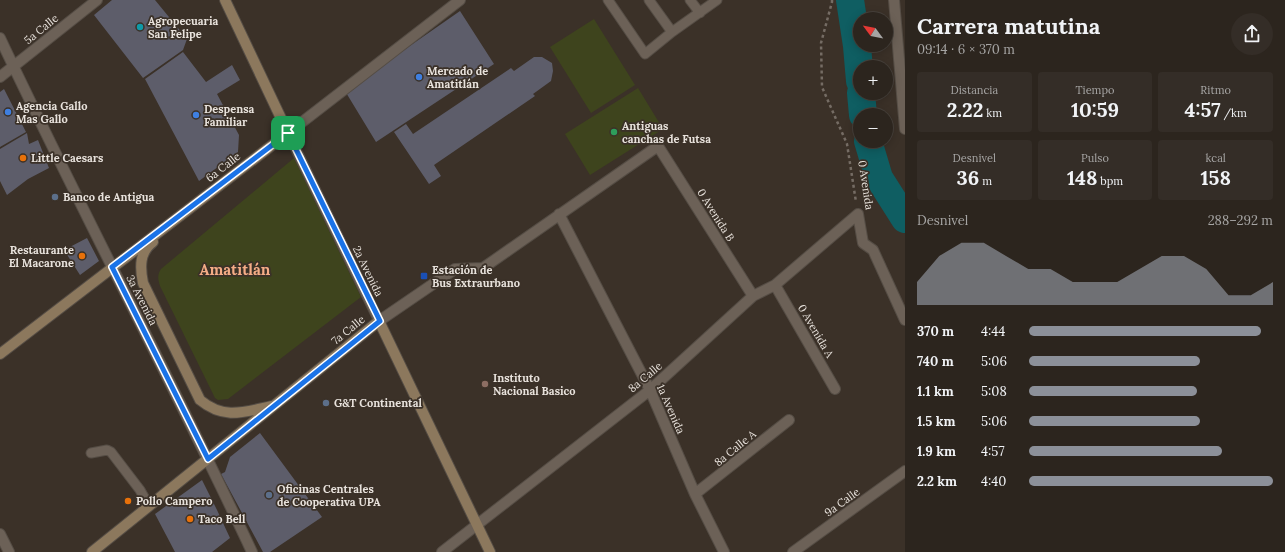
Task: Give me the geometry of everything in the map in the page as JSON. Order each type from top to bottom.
[{"type":"main road","name":"2a Avenida","points":[[225,0],[288,133]]},
{"type":"main road","name":"6a Calle","points":[[0,354],[288,133]]},
{"type":"main road","points":[[174,221],[168,231],[148,246],[143,254],[141,273],[143,283],[200,400],[208,407],[227,413],[237,413],[274,406]]},
{"type":"main road","name":"2a Avenida","points":[[380,321],[490,552]]},
{"type":"main road","name":"7a Calle","points":[[92,552],[380,321]]},
{"type":"street","name":"5a Calle","points":[[0,77],[97,0]]},
{"type":"street","name":"6a Calle","points":[[288,133],[460,0]]},
{"type":"street","points":[[894,0],[905,129]]},
{"type":"street","name":"3a Avenida","points":[[0,38],[208,459],[252,552]]},
{"type":"street","name":"7a Calle","points":[[380,321],[455,269],[483,268],[658,146]]},
{"type":"street","name":"0 Avenida B","points":[[658,146],[753,296]]},
{"type":"street","name":"1a Avenida","points":[[559,214],[650,390],[695,494],[724,552]]},
{"type":"street","name":"8a Calle","points":[[442,552],[650,390],[753,296],[775,285],[858,214]]},
{"type":"street","name":"0 Avenida","points":[[858,214],[863,243],[873,250],[905,320]]},
{"type":"street","name":"0 Avenida A","points":[[775,285],[835,389]]},
{"type":"street","name":"8a Calle A","points":[[695,494],[789,420]]},
{"type":"street","name":"9a Calle","points":[[793,552],[905,471]]},
{"type":"street","points":[[0,534],[9,552]]},
{"type":"lane","points":[[608,0],[645,54],[672,32],[717,0]]},
{"type":"lane","points":[[648,0],[672,32]]},
{"type":"lane","points":[[690,0],[700,13]]},
{"type":"lane","name":"2a Avenida","points":[[288,133],[380,321]]},
{"type":"lane","points":[[91,453],[107,450],[111,452],[140,490],[149,506]]},
{"type":"path","name":"0 Avenida","points":[[832,0],[821,43],[822,87],[847,144],[858,214]]},
{"type":"green space","name":"Antiguas canchas de Futsa","points":[[594,19],[635,85],[591,113],[550,47]]},
{"type":"green space","name":"Antiguas canchas de Futsa","points":[[638,88],[663,129],[590,175],[565,134]]},
{"type":"green space","points":[[294,158],[361,297],[228,399],[218,400],[215,398],[160,286],[158,275],[161,269]]},
{"type":"building","name":"Agropecuaria San Felipe","points":[[112,0],[155,0],[187,39],[183,50],[143,78],[94,15]]},
{"type":"building","name":"Mercado de Amatitlán","points":[[460,11],[494,64],[376,142],[345,91]]},
{"type":"building","name":"Despensa Familiar","points":[[183,52],[206,82],[232,65],[240,80],[217,94],[239,135],[238,152],[199,181],[145,79]]},
{"type":"building","points":[[534,57],[542,57],[552,63],[553,71],[551,81],[533,94],[535,96],[434,165],[441,176],[429,184],[394,132],[406,124],[413,134],[511,68],[514,71]]},
{"type":"building","name":"Agencia Gallo Mas Gallo","points":[[4,89],[26,132],[0,147],[0,92]]},
{"type":"building","name":"Little Caesars","points":[[27,133],[29,144],[38,140],[49,168],[28,179],[7,195],[0,181],[0,149]]},
{"type":"building","name":"Restaurante El Macarone","points":[[87,238],[99,261],[80,275],[64,250]]},
{"type":"building","name":"Oficinas Centrales de Cooperativa UPA","points":[[260,433],[322,517],[270,552],[263,552],[221,474],[225,472],[230,457]]},
{"type":"building","name":"Taco Bell","points":[[202,480],[230,538],[212,552],[175,552],[155,514]]},
{"type":"waterway","points":[[850,0],[858,60]]},
{"type":"waterway","points":[[862,100],[862,108]]},
{"type":"waterway","points":[[870,148],[879,178],[905,219]]},
{"type":"place","name":"Agropecuaria San Felipe","points":[[140,27]]},
{"type":"place","name":"Mercado de Amatitlán","points":[[419,77]]},
{"type":"place","name":"Agencia Gallo Mas Gallo","points":[[8,112]]},
{"type":"place","name":"Despensa Familiar","points":[[196,115]]},
{"type":"place","name":"Antiguas canchas de Futsa","points":[[614,132]]},
{"type":"place","name":"Little Caesars","points":[[23,158]]},
{"type":"place","name":"Banco de Antigua","points":[[55,197]]},
{"type":"place","name":"Restaurante El Macarone","points":[[82,256]]},
{"type":"place","name":"Estación de Bus Extraurbano","points":[[424,276]]},
{"type":"place","name":"Instituto Nacional Basico","points":[[485,384]]},
{"type":"place","name":"G&T Continental","points":[[326,403]]},
{"type":"place","name":"Oficinas Centrales de Cooperativa UPA","points":[[269,495]]},
{"type":"place","name":"Pollo Campero","points":[[128,501]]},
{"type":"place","name":"Taco Bell","points":[[190,519]]},
{"type":"district","name":"Amatitlán","points":[[235,270]]},
{"type":"route","points":[[288,133],[380,321],[208,459],[112,267],[288,133]]}]
